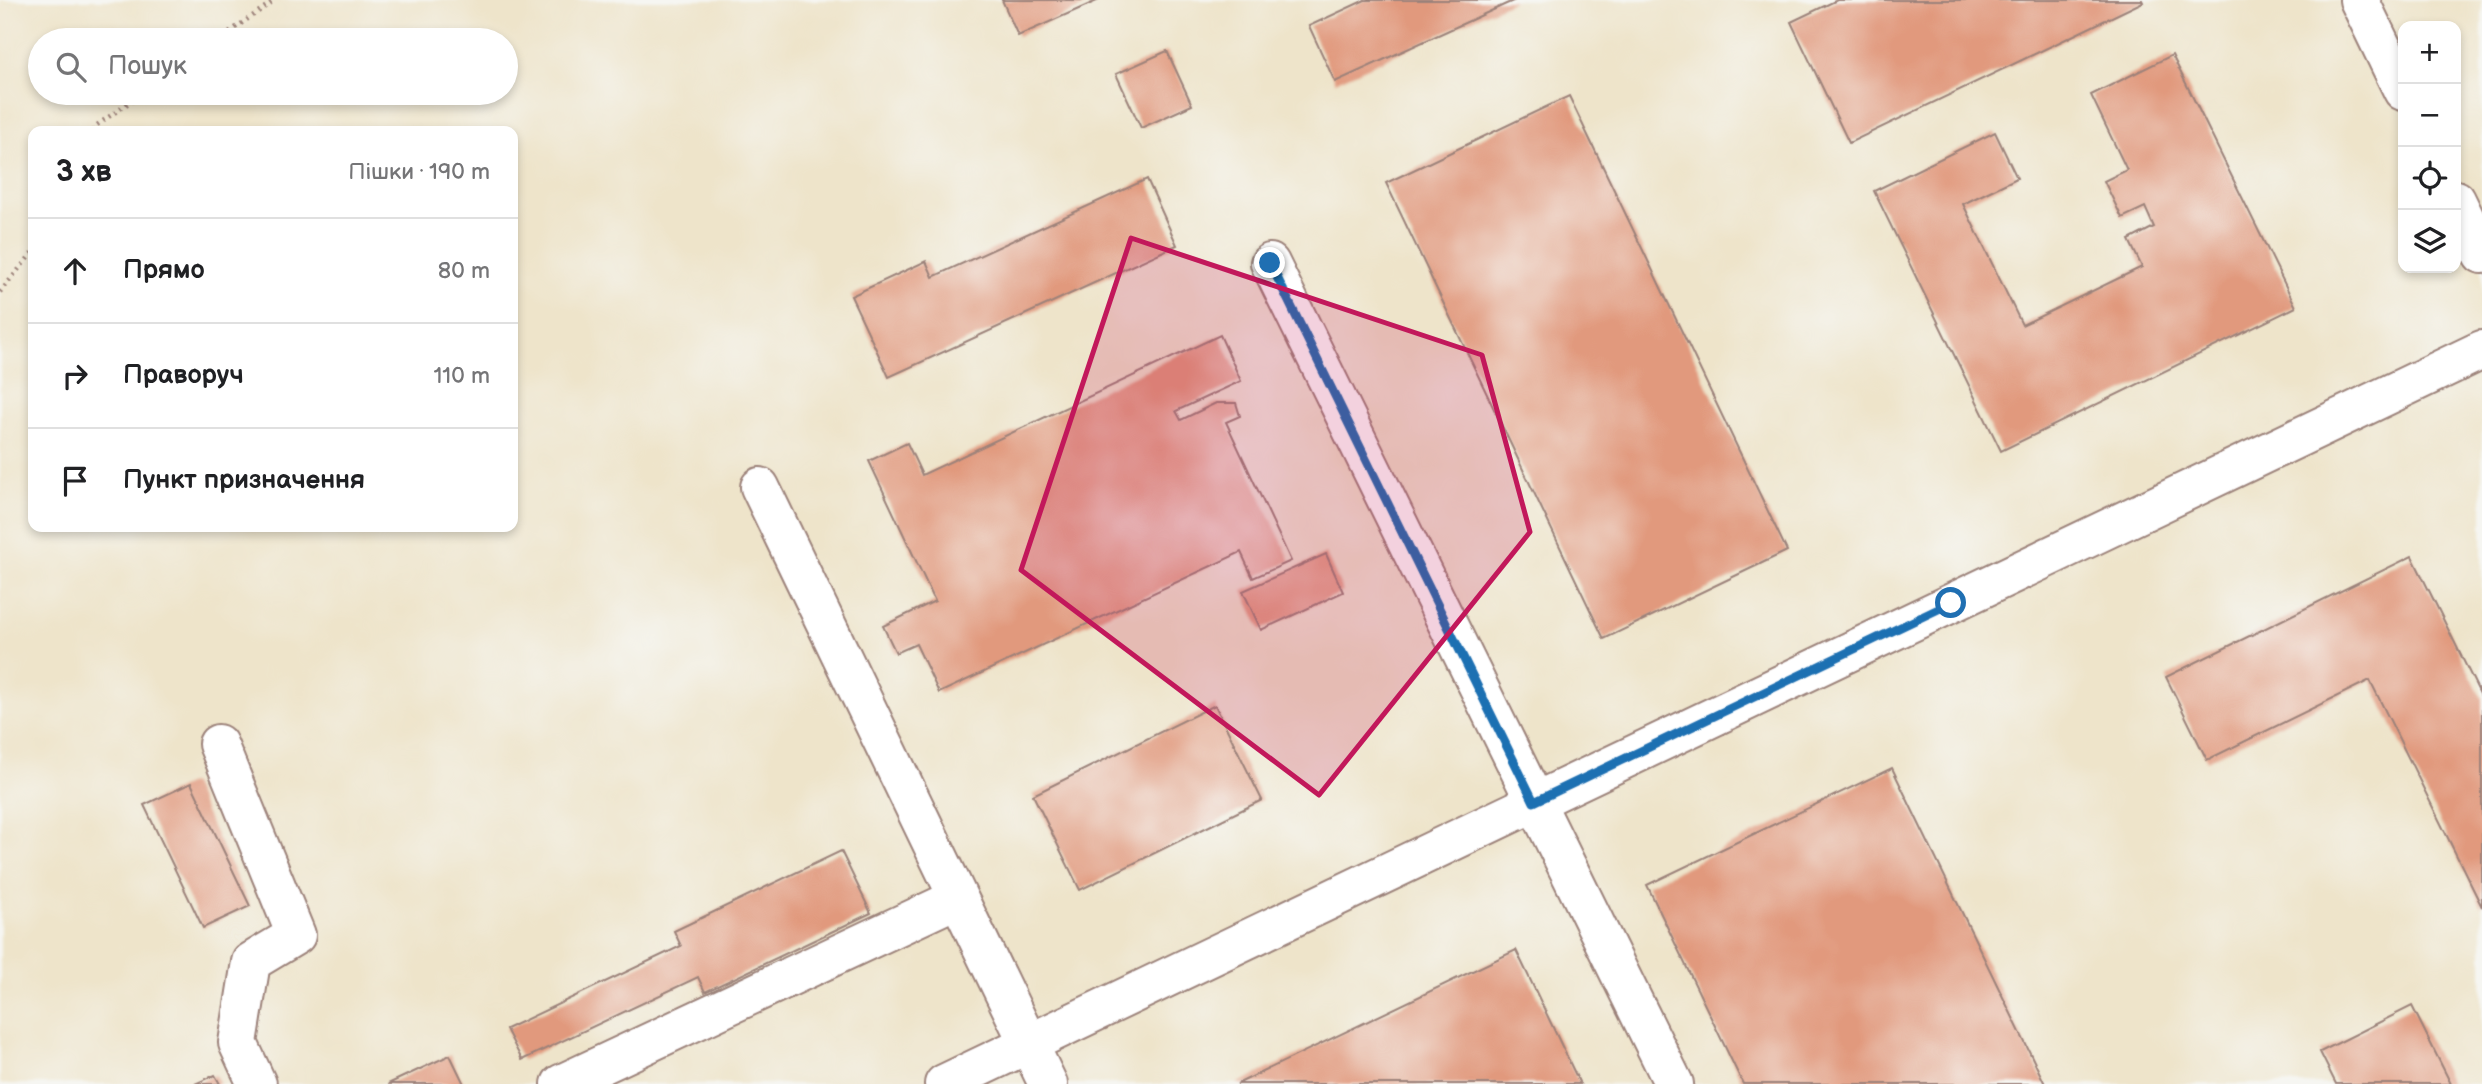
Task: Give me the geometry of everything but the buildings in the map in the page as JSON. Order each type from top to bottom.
[{"type":"lane","points":[[2359,0],[2399,84]]},
{"type":"lane","points":[[2461,210],[2482,254]]},
{"type":"lane","points":[[1270,263],[1674,1084]]},
{"type":"lane","points":[[944,1084],[2482,350]]},
{"type":"lane","points":[[760,487],[1048,1084]]},
{"type":"lane","points":[[218,744],[296,935],[251,961],[238,1043],[257,1084]]},
{"type":"lane","points":[[561,1084],[958,898]]},
{"type":"path","points":[[235,28],[275,0]]},
{"type":"path","points":[[96,126],[126,105]]},
{"type":"path","points":[[0,292],[28,258]]},
{"type":"highlighted area","points":[[1131,238],[1482,355],[1530,532],[1319,795],[1021,570]]},
{"type":"route","points":[[1270,263],[1534,802],[1951,603]]}]
